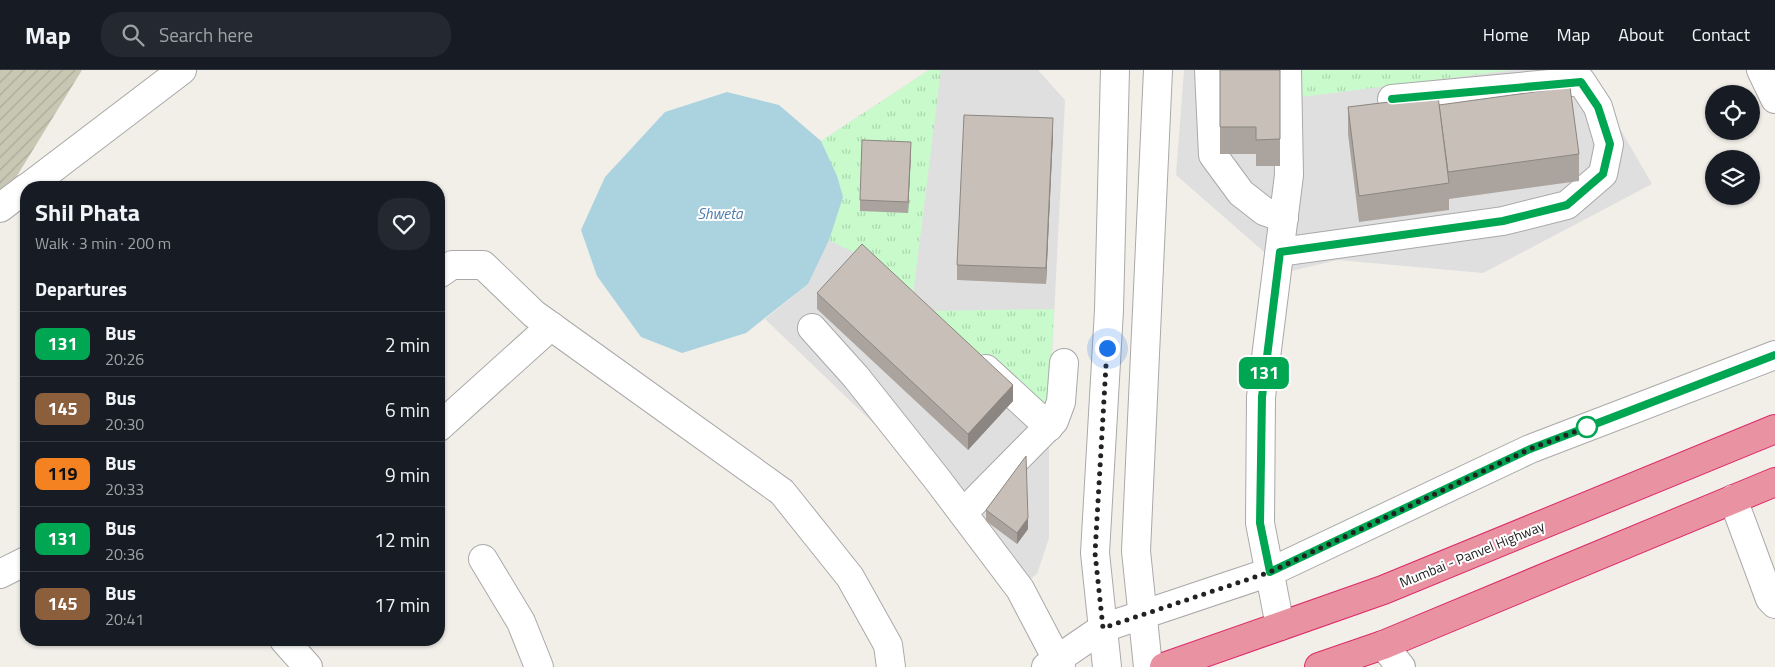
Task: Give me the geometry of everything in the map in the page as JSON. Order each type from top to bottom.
[{"type":"highway","name":"Mumbai - Panvel Highway","points":[[1164,667],[1383,590],[1775,429]]},
{"type":"highway","points":[[1318,667],[1383,645],[1775,482]]},
{"type":"street","points":[[36,181],[182,70]]},
{"type":"street","points":[[1107,667],[1095,553],[1109,310],[1115,70]]},
{"type":"street","points":[[1148,667],[1136,551],[1158,70]]},
{"type":"street","points":[[1209,70],[1213,155],[1241,193],[1264,211],[1284,218]]},
{"type":"street","points":[[1280,626],[1260,523],[1262,397],[1289,176],[1287,70]]},
{"type":"street","points":[[1761,70],[1775,99]]},
{"type":"street","points":[[1280,252],[1503,221],[1567,205],[1603,174],[1610,144],[1598,107],[1581,82],[1392,99]]},
{"type":"street","points":[[0,208],[20,193]]},
{"type":"street","points":[[445,270],[452,265],[483,265],[534,314],[782,492],[850,577],[888,645],[891,667]]},
{"type":"street","points":[[445,422],[551,326]]},
{"type":"street","points":[[812,328],[856,376],[1020,589],[1054,664],[1103,628],[1270,572],[1530,449],[1775,355]]},
{"type":"street","points":[[970,354],[1049,427]]},
{"type":"street","points":[[963,514],[1054,421],[1061,402],[1064,364]]},
{"type":"street","points":[[1733,499],[1770,599],[1775,604]]},
{"type":"street","points":[[483,559],[521,622],[539,667]]},
{"type":"street","points":[[0,574],[20,564]]},
{"type":"street","points":[[1383,645],[1400,667]]},
{"type":"street","points":[[289,646],[308,667]]},
{"type":"shaded area","points":[[0,70],[82,70],[12,184],[0,193]]},
{"type":"shaded area","points":[[929,70],[1038,70],[1065,100],[1049,415],[1049,538],[1037,574],[1010,594],[921,469],[765,319],[808,284],[837,176],[821,141]]},
{"type":"shaded area","points":[[1184,70],[1586,70],[1652,184],[1483,273],[1338,260],[1287,272],[1176,175]]},
{"type":"green space","points":[[929,70],[941,70],[913,295],[885,269],[829,240],[843,197],[837,176],[821,141]]},
{"type":"green space","points":[[1292,70],[1513,70],[1293,98]]},
{"type":"green space","points":[[1054,309],[1049,415],[930,311]]},
{"type":"water","name":"Shweta","points":[[727,92],[779,105],[821,141],[837,176],[843,197],[829,240],[808,284],[746,333],[682,353],[641,337],[597,276],[581,230],[605,177],[665,112]]},
{"type":"building","points":[[1220,70],[1280,70],[1280,139],[1256,140],[1256,127],[1220,127]]},
{"type":"building","points":[[1570,87],[1579,154],[1448,172],[1439,105]]},
{"type":"building","points":[[1438,96],[1449,183],[1359,196],[1348,107]]},
{"type":"building","points":[[964,115],[1053,118],[1046,268],[957,265]]},
{"type":"building","points":[[862,140],[911,142],[908,202],[860,200]]},
{"type":"building","points":[[862,244],[1013,385],[968,434],[817,293]]},
{"type":"building","points":[[1026,456],[1028,518],[1017,533],[986,510]]},
{"type":"bus line","name":"131","points":[[1392,99],[1479,93],[1581,82],[1598,107],[1610,144],[1603,174],[1567,205],[1503,221],[1280,252],[1262,397],[1260,523],[1270,572],[1530,449],[1775,355]]},
{"type":"route","points":[[1107,348],[1095,553],[1103,628],[1270,572],[1530,449],[1587,427]]}]
